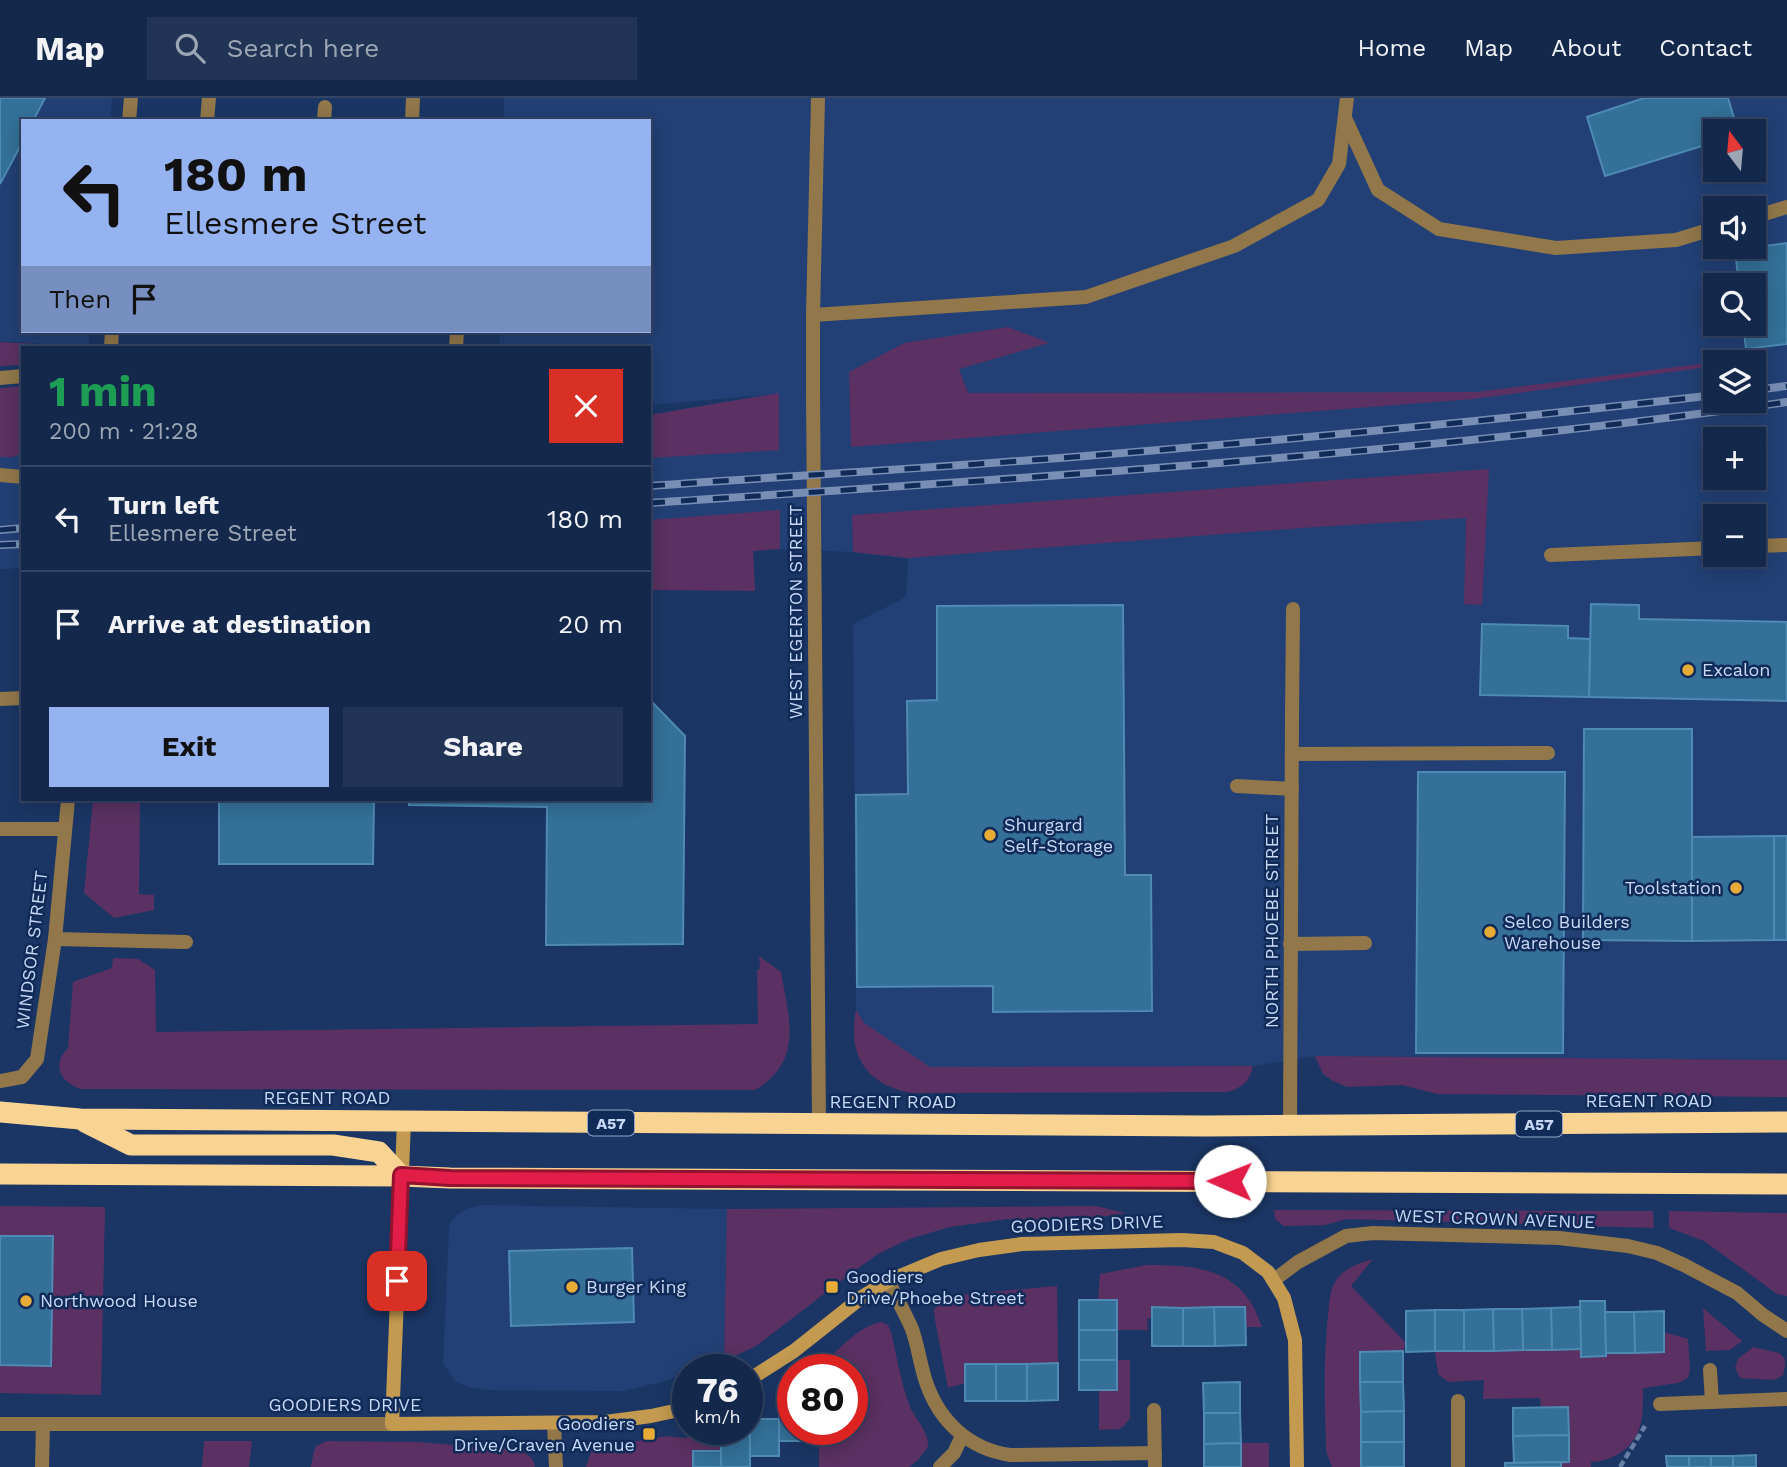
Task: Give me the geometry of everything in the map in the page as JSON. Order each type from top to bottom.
[{"type":"highway","name":"REGENT ROAD","points":[[0,1112],[80,1119],[819,1125],[1290,1126],[1787,1122]]},
{"type":"highway","name":"A57","points":[[80,1119],[131,1145],[333,1145],[379,1152],[401,1175]]},
{"type":"highway","points":[[0,1174],[1787,1184]]},
{"type":"street","points":[[129,119],[131,98]]},
{"type":"street","points":[[207,119],[209,98]]},
{"type":"street","points":[[412,119],[413,98]]},
{"type":"street","name":"WEST EGERTON STREET","points":[[818,98],[813,393],[819,1125]]},
{"type":"street","points":[[813,315],[1086,297],[1234,246],[1318,200],[1339,164],[1347,98]]},
{"type":"street","points":[[1345,117],[1378,190],[1439,229],[1556,248],[1676,240],[1703,232]]},
{"type":"street","points":[[1766,213],[1787,207]]},
{"type":"street","points":[[0,378],[21,376]]},
{"type":"street","points":[[0,475],[21,477]]},
{"type":"street","points":[[1766,546],[1787,545]]},
{"type":"street","points":[[1551,555],[1703,549]]},
{"type":"street","name":"NORTH PHOEBE STREET","points":[[1290,1126],[1293,609]]},
{"type":"street","points":[[0,699],[21,698]]},
{"type":"street","points":[[1292,754],[1548,753]]},
{"type":"street","points":[[1237,786],[1292,789]]},
{"type":"street","name":"WINDSOR STREET","points":[[0,1081],[22,1077],[37,1059],[55,939],[68,801]]},
{"type":"street","points":[[0,829],[65,829]]},
{"type":"street","points":[[55,939],[186,942]]},
{"type":"street","points":[[1290,944],[1365,943]]},
{"type":"street","points":[[392,1424],[404,1121]]},
{"type":"street","name":"WEST CROWN AVENUE","points":[[1274,1280],[1298,1262],[1346,1236],[1373,1233],[1593,1241],[1657,1253],[1685,1265],[1737,1293],[1787,1331]]},
{"type":"street","name":"GOODIERS DRIVE","points":[[763,1371],[794,1351],[862,1297],[888,1281],[941,1259],[979,1250],[1022,1244],[1182,1240],[1214,1242],[1243,1253],[1274,1280]]},
{"type":"street","points":[[1274,1280],[1284,1298],[1295,1340],[1297,1467]]},
{"type":"street","points":[[888,1281],[912,1330],[932,1398],[950,1425],[982,1448],[1010,1455],[1155,1460],[1154,1410]]},
{"type":"street","points":[[1710,1370],[1713,1402]]},
{"type":"street","points":[[1660,1404],[1787,1399]]},
{"type":"street","points":[[1458,1401],[1458,1467]]},
{"type":"street","name":"GOODIERS DRIVE","points":[[0,1424],[554,1424],[605,1422],[672,1411]]},
{"type":"street","points":[[42,1467],[43,1423]]},
{"type":"street","points":[[554,1424],[556,1467]]},
{"type":"street","points":[[940,1467],[954,1452],[962,1436]]},
{"type":"path","points":[[1620,1467],[1645,1426]]},
{"type":"shaded area","points":[[0,98],[112,98],[110,119],[21,119],[21,333],[90,333],[88,346],[0,341]]},
{"type":"shaded area","points":[[504,98],[1787,98],[1787,1060],[1315,1056],[1253,1066],[930,1067],[864,1023],[856,1010],[853,624],[906,597],[908,559],[853,552],[780,549],[651,557],[651,415],[766,395],[651,405],[651,346],[499,346],[500,333],[651,333],[651,119],[504,119]]},
{"type":"shaded area","points":[[1008,327],[1049,343],[959,369],[968,393],[1476,392],[1703,364],[1703,368],[1474,399],[851,447],[849,372],[904,343]]},
{"type":"shaded area","points":[[0,342],[56,345],[21,346],[21,365],[0,366]]},
{"type":"shaded area","points":[[21,386],[21,454],[13,457],[0,457],[0,388]]},
{"type":"shaded area","points":[[779,393],[779,450],[651,458],[651,415]]},
{"type":"shaded area","points":[[21,454],[21,568],[0,569],[0,457]]},
{"type":"shaded area","points":[[1489,469],[1482,605],[1464,604],[1466,518],[908,558],[853,552],[852,515]]},
{"type":"shaded area","points":[[780,510],[780,549],[753,551],[755,591],[651,590],[651,520]]},
{"type":"shaded area","points":[[93,801],[140,801],[139,894],[154,895],[154,910],[114,918],[84,893]]},
{"type":"shaded area","points":[[759,956],[781,972],[789,1037],[781,1066],[755,1090],[80,1089],[67,1082],[59,1066],[68,1048],[73,982],[112,968],[113,958],[138,959],[155,970],[156,1032],[758,1024]]},
{"type":"shaded area","points":[[856,1010],[864,1023],[930,1067],[1253,1066],[1245,1083],[1228,1092],[912,1093],[883,1083],[864,1066],[855,1041]]},
{"type":"shaded area","points":[[1315,1056],[1787,1060],[1787,1097],[1437,1094],[1402,1085],[1347,1087],[1323,1074]]},
{"type":"shaded area","points":[[483,1205],[727,1209],[724,1354],[672,1354],[672,1379],[624,1391],[485,1390],[455,1381],[443,1363],[449,1229],[451,1221],[468,1208]]},
{"type":"shaded area","points":[[0,1206],[105,1207],[101,1395],[0,1393],[0,1365],[51,1366],[53,1236],[0,1236]]},
{"type":"shaded area","points":[[1095,1206],[1126,1213],[1077,1221],[1008,1219],[950,1227],[909,1239],[878,1254],[756,1346],[739,1354],[724,1354],[727,1209]]},
{"type":"shaded area","points":[[1274,1210],[1653,1211],[1654,1228],[1347,1219],[1325,1225],[1284,1226],[1275,1219]]},
{"type":"shaded area","points":[[1669,1211],[1787,1213],[1787,1296],[1777,1294],[1704,1241],[1669,1228]]},
{"type":"shaded area","points":[[1373,1259],[1351,1286],[1406,1343],[1403,1351],[1360,1352],[1361,1467],[1332,1467],[1326,1451],[1325,1400],[1325,1350],[1330,1296],[1341,1274]]},
{"type":"shaded area","points":[[1147,1265],[1202,1269],[1217,1274],[1243,1293],[1254,1308],[1262,1327],[1246,1327],[1245,1307],[1152,1307],[1152,1318],[1147,1319],[1148,1330],[1117,1330],[1117,1300],[1098,1300],[1100,1274]]},
{"type":"shaded area","points":[[1057,1286],[1058,1363],[965,1364],[965,1383],[948,1388],[935,1320],[934,1310],[939,1303],[961,1295]]},
{"type":"shaded area","points":[[1703,1308],[1742,1341],[1730,1350],[1706,1351]]},
{"type":"shaded area","points":[[881,1322],[888,1325],[907,1398],[924,1431],[928,1447],[909,1467],[819,1467],[819,1445],[868,1445],[868,1354],[833,1354],[872,1324]]},
{"type":"shaded area","points":[[1664,1332],[1688,1339],[1688,1378],[1678,1383],[1643,1388],[1640,1427],[1631,1443],[1610,1458],[1591,1462],[1591,1467],[1561,1467],[1561,1462],[1569,1462],[1568,1407],[1541,1407],[1540,1398],[1483,1399],[1484,1380],[1448,1382],[1438,1374],[1435,1351],[1581,1349],[1582,1357],[1606,1356],[1606,1353],[1664,1352]]},
{"type":"shaded area","points":[[1753,1347],[1779,1353],[1785,1359],[1783,1375],[1774,1380],[1740,1378],[1735,1368],[1738,1359]]},
{"type":"shaded area","points":[[1117,1360],[1130,1360],[1130,1418],[1119,1429],[1099,1430],[1099,1390],[1117,1390]]},
{"type":"shaded area","points":[[672,1437],[672,1445],[721,1445],[721,1451],[693,1451],[693,1467],[586,1467],[591,1452],[603,1443],[626,1443]]},
{"type":"shaded area","points":[[204,1441],[252,1441],[249,1467],[202,1467]]},
{"type":"shaded area","points":[[327,1441],[417,1442],[517,1450],[529,1456],[535,1467],[311,1467],[316,1446]]},
{"type":"shaded area","points":[[1241,1443],[1269,1443],[1269,1467],[1241,1467]]},
{"type":"building","points":[[0,98],[45,98],[34,119],[21,119],[21,145],[0,184]]},
{"type":"building","points":[[1644,98],[1728,98],[1734,119],[1703,119],[1703,146],[1605,176],[1587,117]]},
{"type":"building","points":[[1787,243],[1787,344],[1746,349],[1744,336],[1766,336],[1766,273],[1738,273],[1736,259],[1766,259],[1766,246]]},
{"type":"building","name":"Excalon","points":[[1591,604],[1639,605],[1639,619],[1787,622],[1787,701],[1589,697]]},
{"type":"building","name":"Shurgard Self-Storage","points":[[1123,605],[1125,875],[1151,875],[1152,1011],[993,1012],[993,986],[857,987],[856,795],[908,794],[907,701],[937,700],[937,606]]},
{"type":"building","points":[[1482,624],[1568,626],[1568,638],[1590,639],[1589,697],[1480,695]]},
{"type":"building","points":[[651,701],[685,736],[683,944],[546,945],[547,807],[409,805],[409,801],[651,801]]},
{"type":"building","points":[[1584,729],[1692,729],[1692,941],[1583,940]]},
{"type":"building","name":"Selco Builders Warehouse","points":[[1418,772],[1565,772],[1563,1053],[1416,1053]]},
{"type":"building","points":[[219,801],[374,801],[373,864],[219,864]]},
{"type":"building","points":[[1774,836],[1774,940],[1692,941],[1692,837]]},
{"type":"building","points":[[1774,836],[1787,836],[1787,940],[1774,940]]},
{"type":"building","name":"Northwood House","points":[[0,1236],[53,1236],[51,1366],[0,1365]]},
{"type":"building","name":"Burger King","points":[[632,1248],[634,1322],[511,1326],[509,1251]]},
{"type":"building","points":[[1079,1300],[1117,1300],[1117,1330],[1079,1330]]},
{"type":"building","points":[[1580,1301],[1605,1301],[1606,1356],[1581,1357]]},
{"type":"building","points":[[1152,1307],[1183,1308],[1183,1346],[1152,1346]]},
{"type":"building","points":[[1214,1307],[1245,1307],[1246,1345],[1215,1346]]},
{"type":"building","points":[[1214,1307],[1215,1346],[1183,1346],[1183,1308]]},
{"type":"building","points":[[1580,1307],[1581,1349],[1552,1350],[1551,1308]]},
{"type":"building","points":[[1551,1308],[1552,1350],[1523,1350],[1522,1309]]},
{"type":"building","points":[[1493,1309],[1494,1351],[1464,1351],[1464,1310]]},
{"type":"building","points":[[1493,1309],[1522,1309],[1523,1350],[1494,1351]]},
{"type":"building","points":[[1435,1310],[1435,1351],[1406,1352],[1406,1311]]},
{"type":"building","points":[[1435,1310],[1464,1310],[1464,1351],[1435,1351]]},
{"type":"building","points":[[1664,1311],[1664,1352],[1635,1353],[1634,1312]]},
{"type":"building","points":[[1605,1312],[1634,1312],[1635,1353],[1606,1353]]},
{"type":"building","points":[[1079,1330],[1117,1330],[1117,1360],[1079,1360]]},
{"type":"building","points":[[1403,1351],[1403,1382],[1360,1382],[1360,1352]]},
{"type":"building","points":[[1079,1360],[1117,1360],[1117,1390],[1079,1390]]},
{"type":"building","points":[[1058,1363],[1058,1400],[1027,1401],[1027,1364]]},
{"type":"building","points":[[965,1364],[996,1364],[996,1401],[965,1401]]},
{"type":"building","points":[[996,1364],[1027,1364],[1027,1401],[996,1401]]},
{"type":"building","points":[[1240,1382],[1240,1413],[1204,1413],[1203,1383]]},
{"type":"building","points":[[1360,1382],[1403,1382],[1404,1411],[1361,1412]]},
{"type":"building","points":[[1568,1407],[1569,1435],[1513,1436],[1513,1408]]},
{"type":"building","points":[[1404,1411],[1404,1442],[1361,1442],[1361,1412]]},
{"type":"building","points":[[1204,1413],[1240,1413],[1241,1443],[1204,1444]]},
{"type":"building","points":[[763,1419],[777,1419],[779,1456],[750,1456],[750,1445],[763,1445]]},
{"type":"building","points":[[1569,1435],[1569,1462],[1514,1463],[1513,1436]]},
{"type":"building","points":[[1361,1442],[1404,1442],[1404,1467],[1361,1467]]},
{"type":"building","points":[[1241,1443],[1241,1467],[1204,1467],[1204,1444]]},
{"type":"building","points":[[721,1445],[750,1445],[750,1467],[721,1467]]},
{"type":"building","points":[[693,1451],[721,1451],[721,1467],[693,1467]]},
{"type":"building","points":[[1756,1455],[1756,1467],[1733,1467],[1733,1456]]},
{"type":"building","points":[[1666,1456],[1689,1456],[1689,1467],[1667,1467]]},
{"type":"building","points":[[1689,1456],[1711,1456],[1711,1467],[1689,1467]]},
{"type":"building","points":[[1711,1456],[1733,1456],[1733,1467],[1711,1467]]},
{"type":"building","points":[[1561,1462],[1561,1467],[1505,1467],[1505,1463]]},
{"type":"railway","points":[[1766,389],[1787,386]]},
{"type":"railway","points":[[651,486],[1233,444],[1703,396]]},
{"type":"railway","points":[[651,503],[1077,474],[1361,451],[1645,421],[1787,402]]},
{"type":"railway","points":[[0,530],[21,528]]},
{"type":"railway","points":[[0,545],[21,544]]},
{"type":"place","name":"Excalon","points":[[1688,670]]},
{"type":"place","name":"Shurgard Self-Storage","points":[[990,835]]},
{"type":"place","name":"Toolstation","points":[[1736,888]]},
{"type":"place","name":"Selco Builders Warehouse","points":[[1490,932]]},
{"type":"place","name":"Burger King","points":[[572,1287]]},
{"type":"place","name":"Goodiers Drive/Phoebe Street","points":[[832,1287]]},
{"type":"place","name":"Northwood House","points":[[26,1301]]},
{"type":"place","name":"Goodiers Drive/Craven Avenue","points":[[649,1434]]},
{"type":"route","points":[[397,1281],[401,1175],[450,1178],[1230,1181]]}]
